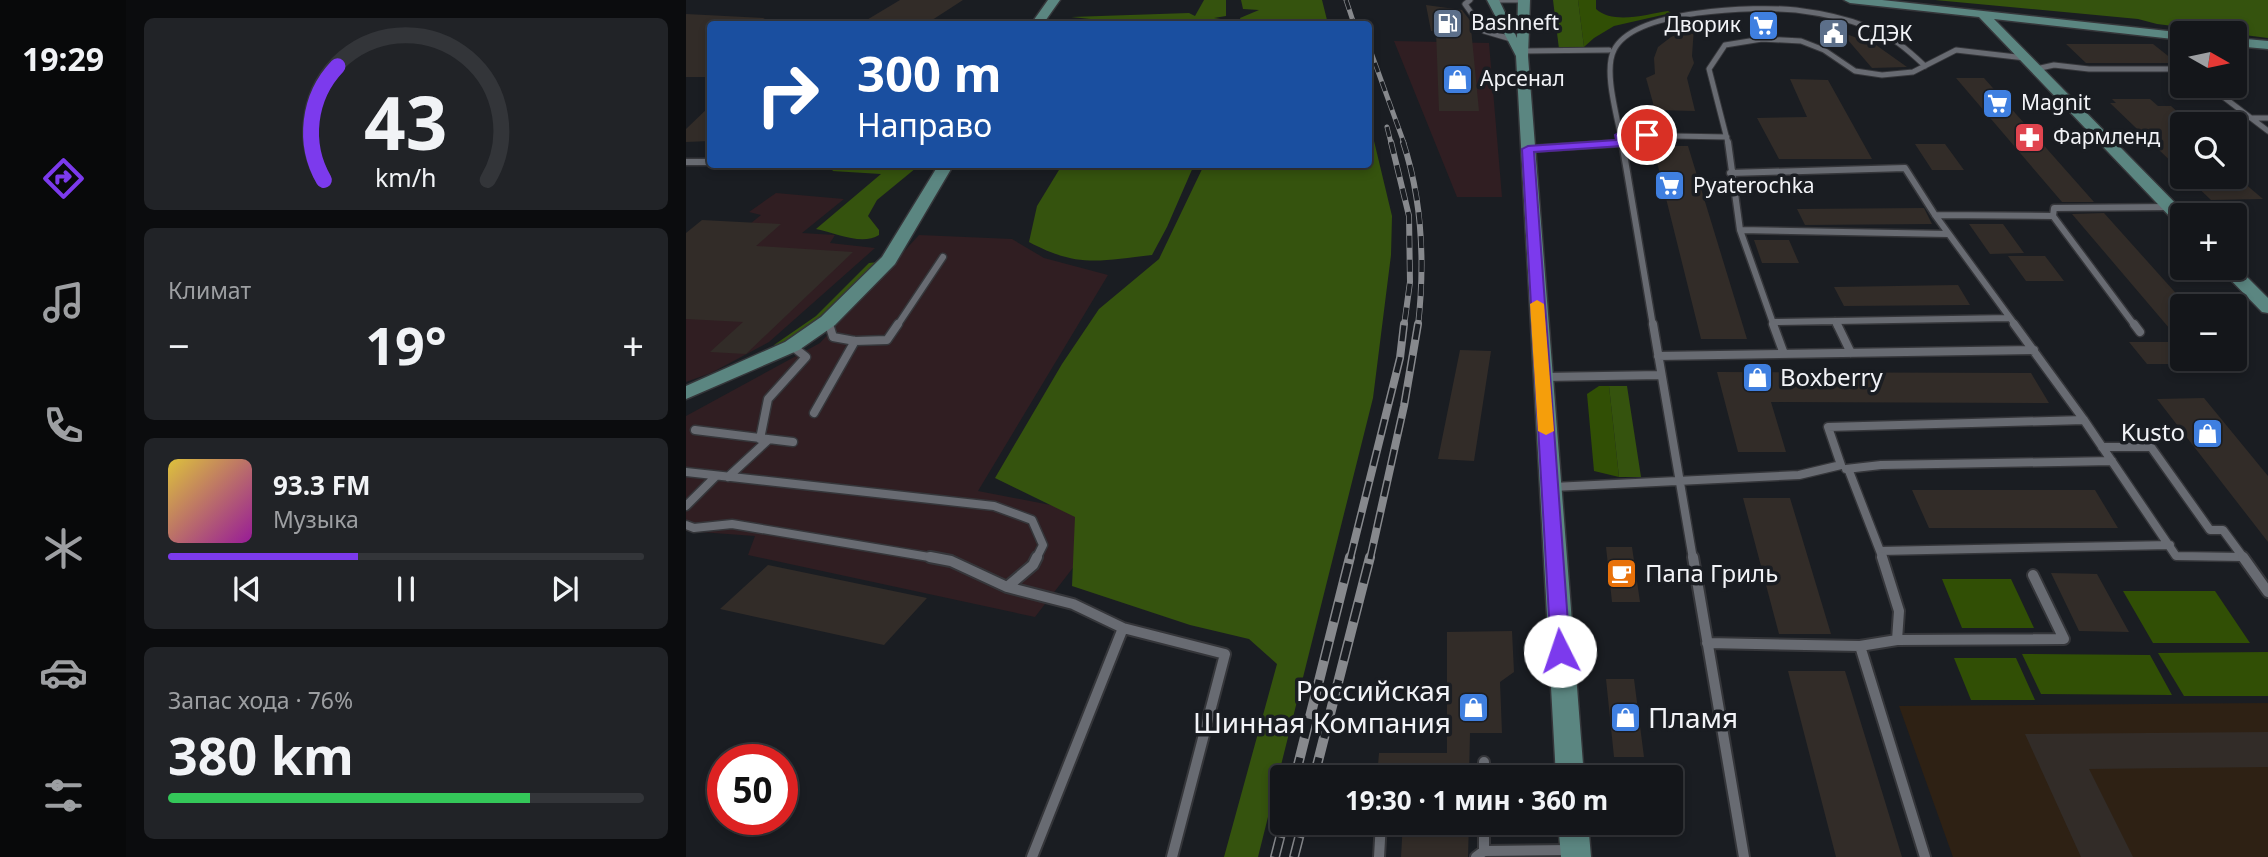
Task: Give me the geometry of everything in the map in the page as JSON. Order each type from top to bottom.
[{"type":"main road","points":[[1039,21],[1054,0]]},
{"type":"main road","points":[[1493,0],[1519,49]]},
{"type":"main road","points":[[1524,0],[1519,49],[1569,765]]},
{"type":"main road","points":[[1850,0],[2170,35]]},
{"type":"main road","points":[[1983,15],[2170,207]]},
{"type":"main road","points":[[2247,43],[2268,46]]},
{"type":"main road","points":[[686,393],[792,346],[828,321],[890,260],[945,168]]},
{"type":"main road","points":[[2240,280],[2268,309]]},
{"type":"lane","points":[[1470,0],[1465,4],[1485,31],[1519,49],[1609,50]]},
{"type":"lane","points":[[1493,0],[1524,0]]},
{"type":"lane","points":[[1744,857],[1608,62],[1609,50],[1619,40],[1647,24],[1724,10],[1776,9],[1818,13],[1856,22],[1899,40],[1925,66]]},
{"type":"lane","points":[[1784,354],[1740,230],[1727,137],[1709,69],[1725,46],[1755,39],[1803,41],[1825,51],[1847,69],[1871,74],[1899,75],[1925,66],[1937,57],[1955,50],[2031,64],[2089,69],[2170,69]]},
{"type":"lane","points":[[2225,98],[2268,131]]},
{"type":"lane","points":[[2251,118],[2268,118]]},
{"type":"lane","points":[[1528,149],[1621,139],[1727,137]]},
{"type":"lane","points":[[686,162],[707,162]]},
{"type":"lane","points":[[1730,173],[1905,168],[1948,234],[2084,420],[2176,556],[2243,557]]},
{"type":"lane","points":[[2140,332],[2053,216],[2054,208],[2170,207]]},
{"type":"lane","points":[[1935,215],[2053,216]]},
{"type":"lane","points":[[1740,230],[1948,234]]},
{"type":"lane","points":[[828,321],[833,337],[855,341],[887,340],[943,257]]},
{"type":"lane","points":[[1773,322],[2010,318]]},
{"type":"lane","points":[[1835,321],[1850,353]]},
{"type":"lane","points":[[814,413],[855,341]]},
{"type":"lane","points":[[728,477],[764,439],[768,399],[806,358],[792,346]]},
{"type":"lane","points":[[1658,356],[2034,350]]},
{"type":"lane","points":[[1542,377],[1661,375]]},
{"type":"lane","points":[[1897,640],[1899,611],[1880,551],[1828,427],[2084,420]]},
{"type":"lane","points":[[695,430],[793,442]]},
{"type":"lane","points":[[2102,447],[2151,447],[2210,530],[2223,530],[2268,592]]},
{"type":"lane","points":[[1550,487],[1799,475],[1881,465],[2112,461]]},
{"type":"lane","points":[[686,472],[994,506],[1032,520],[1043,545],[1033,565],[1007,587]]},
{"type":"lane","points":[[686,506],[716,476]]},
{"type":"lane","points":[[686,525],[694,528],[732,524],[951,561],[1007,587],[1073,604],[1123,628],[1225,654],[1172,857]]},
{"type":"lane","points":[[1880,551],[2170,545]]},
{"type":"lane","points":[[1707,643],[1860,646],[1897,640],[2064,639],[2033,575]]},
{"type":"lane","points":[[1032,857],[1123,628]]},
{"type":"lane","points":[[1860,646],[1925,857]]},
{"type":"lane","points":[[1379,857],[1380,835]]},
{"type":"lane","points":[[1482,835],[1480,854],[1575,843]]},
{"type":"shaded area","points":[[1394,41],[1489,43],[1502,197],[1457,197]]},
{"type":"shaded area","points":[[776,193],[844,199],[802,233],[835,235],[830,243],[875,248],[769,342],[711,373],[686,382],[686,276],[761,215],[749,212]]},
{"type":"shaded area","points":[[919,235],[1012,239],[1044,258],[1108,275],[978,491],[1112,517],[1035,617],[748,555],[755,536],[686,531],[686,416],[820,343]]},
{"type":"shaded area","points":[[2268,703],[2268,857],[1953,857],[1899,706]]},
{"type":"green space","points":[[1204,0],[1226,0],[1226,16],[1214,18],[1221,21],[1110,21],[1071,17],[1189,13],[1195,16]]},
{"type":"green space","points":[[1241,0],[1322,0],[1327,21],[1241,21],[1240,18],[1259,10],[1243,9]]},
{"type":"green space","points":[[1553,0],[1578,0],[1584,47],[1559,49]]},
{"type":"green space","points":[[1578,0],[1596,0],[1596,9],[1612,16],[1631,17],[1668,11],[1671,13],[1614,26],[1584,47]]},
{"type":"green space","points":[[1935,0],[2268,0],[2268,38],[2247,35],[2247,21],[2170,21],[2170,26],[2138,19]]},
{"type":"green space","points":[[1372,133],[1392,216],[1391,255],[1373,398],[1281,765],[1270,765],[1270,809],[1258,857],[1224,857],[1277,664],[1249,639],[1190,625],[1072,586],[1075,517],[995,478],[1062,364],[1099,309],[1159,259],[1203,168],[1372,168]]},
{"type":"green space","points":[[836,168],[916,168],[877,200],[868,216],[879,230],[879,235],[865,239],[849,238],[816,229],[881,174],[832,171]]},
{"type":"green space","points":[[1060,168],[1193,168],[1152,255],[1089,260],[1061,256],[1046,250],[1029,242],[1037,206]]},
{"type":"green space","points":[[878,262],[821,320],[782,345],[774,345],[816,316],[869,263]]},
{"type":"green space","points":[[1599,386],[1609,386],[1619,477],[1594,471],[1587,394]]},
{"type":"green space","points":[[1609,386],[1627,386],[1641,477],[1619,477]]},
{"type":"green space","points":[[1942,579],[2011,579],[2034,628],[1962,628]]},
{"type":"green space","points":[[2123,591],[2215,591],[2250,643],[2153,643]]},
{"type":"green space","points":[[2268,652],[2268,696],[2184,696],[2158,653]]},
{"type":"green space","points":[[2022,654],[2150,655],[2172,695],[2041,694]]},
{"type":"green space","points":[[1954,658],[2016,658],[2035,700],[1971,700]]},
{"type":"building","points":[[900,0],[963,0],[931,21],[865,21]]},
{"type":"building","name":"Арсенал","points":[[1426,5],[1462,10],[1475,27],[1471,28],[1479,111],[1439,111],[1436,31],[1431,31]]},
{"type":"building","points":[[686,14],[765,18],[758,21],[707,21],[707,77],[686,77]]},
{"type":"building","points":[[1694,27],[1694,63],[1687,78],[1695,111],[1655,110],[1646,78],[1655,74],[1654,58],[1658,47],[1671,37]]},
{"type":"building","points":[[1841,32],[1876,45],[1907,67],[1872,68]]},
{"type":"building","points":[[2066,44],[2153,44],[2170,57],[2170,63],[2086,63]]},
{"type":"building","points":[[1956,78],[1984,78],[2094,202],[2062,202]]},
{"type":"building","points":[[1790,79],[1828,80],[1872,159],[1779,159],[1757,118],[1807,117]]},
{"type":"building","points":[[2112,99],[2150,99],[2158,106],[2171,106],[2178,112],[2170,112],[2170,160],[2110,103],[2116,103]]},
{"type":"building","points":[[707,109],[707,141],[686,142],[686,129]]},
{"type":"building","points":[[1915,144],[1945,144],[1964,170],[1932,170]]},
{"type":"building","points":[[1653,146],[1688,146],[1747,339],[1701,339]]},
{"type":"building","points":[[2247,185],[2263,199],[2211,200],[2200,189],[2247,189]]},
{"type":"building","points":[[1924,208],[1932,224],[1805,225],[1797,209]]},
{"type":"building","points":[[2104,213],[2177,294],[2170,294],[2170,329],[2072,214]]},
{"type":"building","points":[[702,220],[781,224],[756,246],[853,252],[746,354],[710,352],[743,322],[686,319],[686,233]]},
{"type":"building","points":[[1969,224],[2003,224],[2024,253],[1990,254]]},
{"type":"building","points":[[1754,240],[1789,240],[1799,263],[1762,263]]},
{"type":"building","points":[[2008,256],[2045,256],[2064,281],[2026,281]]},
{"type":"building","points":[[1958,285],[1970,305],[1844,306],[1834,287]]},
{"type":"building","points":[[2129,342],[2170,342],[2170,364],[2147,364]]},
{"type":"building","points":[[1460,350],[1491,351],[1474,461],[1438,459]]},
{"type":"building","points":[[1717,372],[2031,373],[2049,403],[1771,402],[1786,452],[1738,452]]},
{"type":"building","points":[[2204,398],[2268,476],[2268,542],[2157,399]]},
{"type":"building","points":[[1912,490],[2095,490],[2118,528],[1929,528]]},
{"type":"building","points":[[1743,498],[1790,498],[1831,634],[1779,634]]},
{"type":"building","name":"Папа Гриль","points":[[1606,547],[1632,547],[1640,602],[1612,602]]},
{"type":"building","points":[[768,565],[927,598],[884,645],[720,609]]},
{"type":"building","points":[[2051,573],[2097,574],[2129,632],[2079,631]]},
{"type":"building","name":"Российская Шинная Компания","points":[[1512,631],[1514,672],[1500,682],[1502,733],[1470,733],[1469,765],[1378,765],[1379,753],[1447,753],[1447,632]]},
{"type":"building","points":[[1788,671],[1845,671],[1902,857],[1836,857]]},
{"type":"building","name":"Пламя","points":[[1606,679],[1634,679],[1644,757],[1614,757]]},
{"type":"building","points":[[2268,732],[2268,767],[2089,769],[2133,857],[2081,857],[2025,734]]},
{"type":"building","points":[[1402,835],[1469,835],[1468,857],[1401,857]]},
{"type":"railway","points":[[1346,0],[1353,21]]},
{"type":"railway","points":[[1372,55],[1404,143]]},
{"type":"railway","points":[[1387,127],[1391,143]]},
{"type":"railway","points":[[1391,142],[1409,216],[1410,282],[1404,326]]},
{"type":"railway","points":[[1403,142],[1415,187],[1421,233],[1418,326]]},
{"type":"railway","points":[[1350,559],[1400,358],[1404,324]]},
{"type":"railway","points":[[1370,559],[1404,406],[1418,324]]},
{"type":"railway","points":[[1298,765],[1350,557]]},
{"type":"railway","points":[[1317,765],[1370,557]]},
{"type":"railway","points":[[1275,857],[1281,835]]},
{"type":"railway","points":[[1294,857],[1300,835]]},
{"type":"slow traffic","points":[[1537,304],[1546,431]]},
{"type":"place","name":"Bashneft","points":[[1448,23]]},
{"type":"place","name":"Дворик","points":[[1764,25]]},
{"type":"place","name":"СДЭК","points":[[1834,34]]},
{"type":"place","name":"Арсенал","points":[[1457,79]]},
{"type":"place","name":"Magnit","points":[[1998,103]]},
{"type":"place","name":"Фармленд","points":[[2030,137]]},
{"type":"place","name":"Pyaterochka","points":[[1670,186]]},
{"type":"place","name":"Boxberry","points":[[1757,378]]},
{"type":"place","name":"Kusto","points":[[2208,433]]},
{"type":"place","name":"Папа Гриль","points":[[1622,574]]},
{"type":"place","name":"Российская Шинная Компания","points":[[1474,707]]},
{"type":"place","name":"Пламя","points":[[1625,718]]},
{"type":"route","points":[[1560,651],[1528,149],[1622,143],[1620,135],[1647,135]]}]
